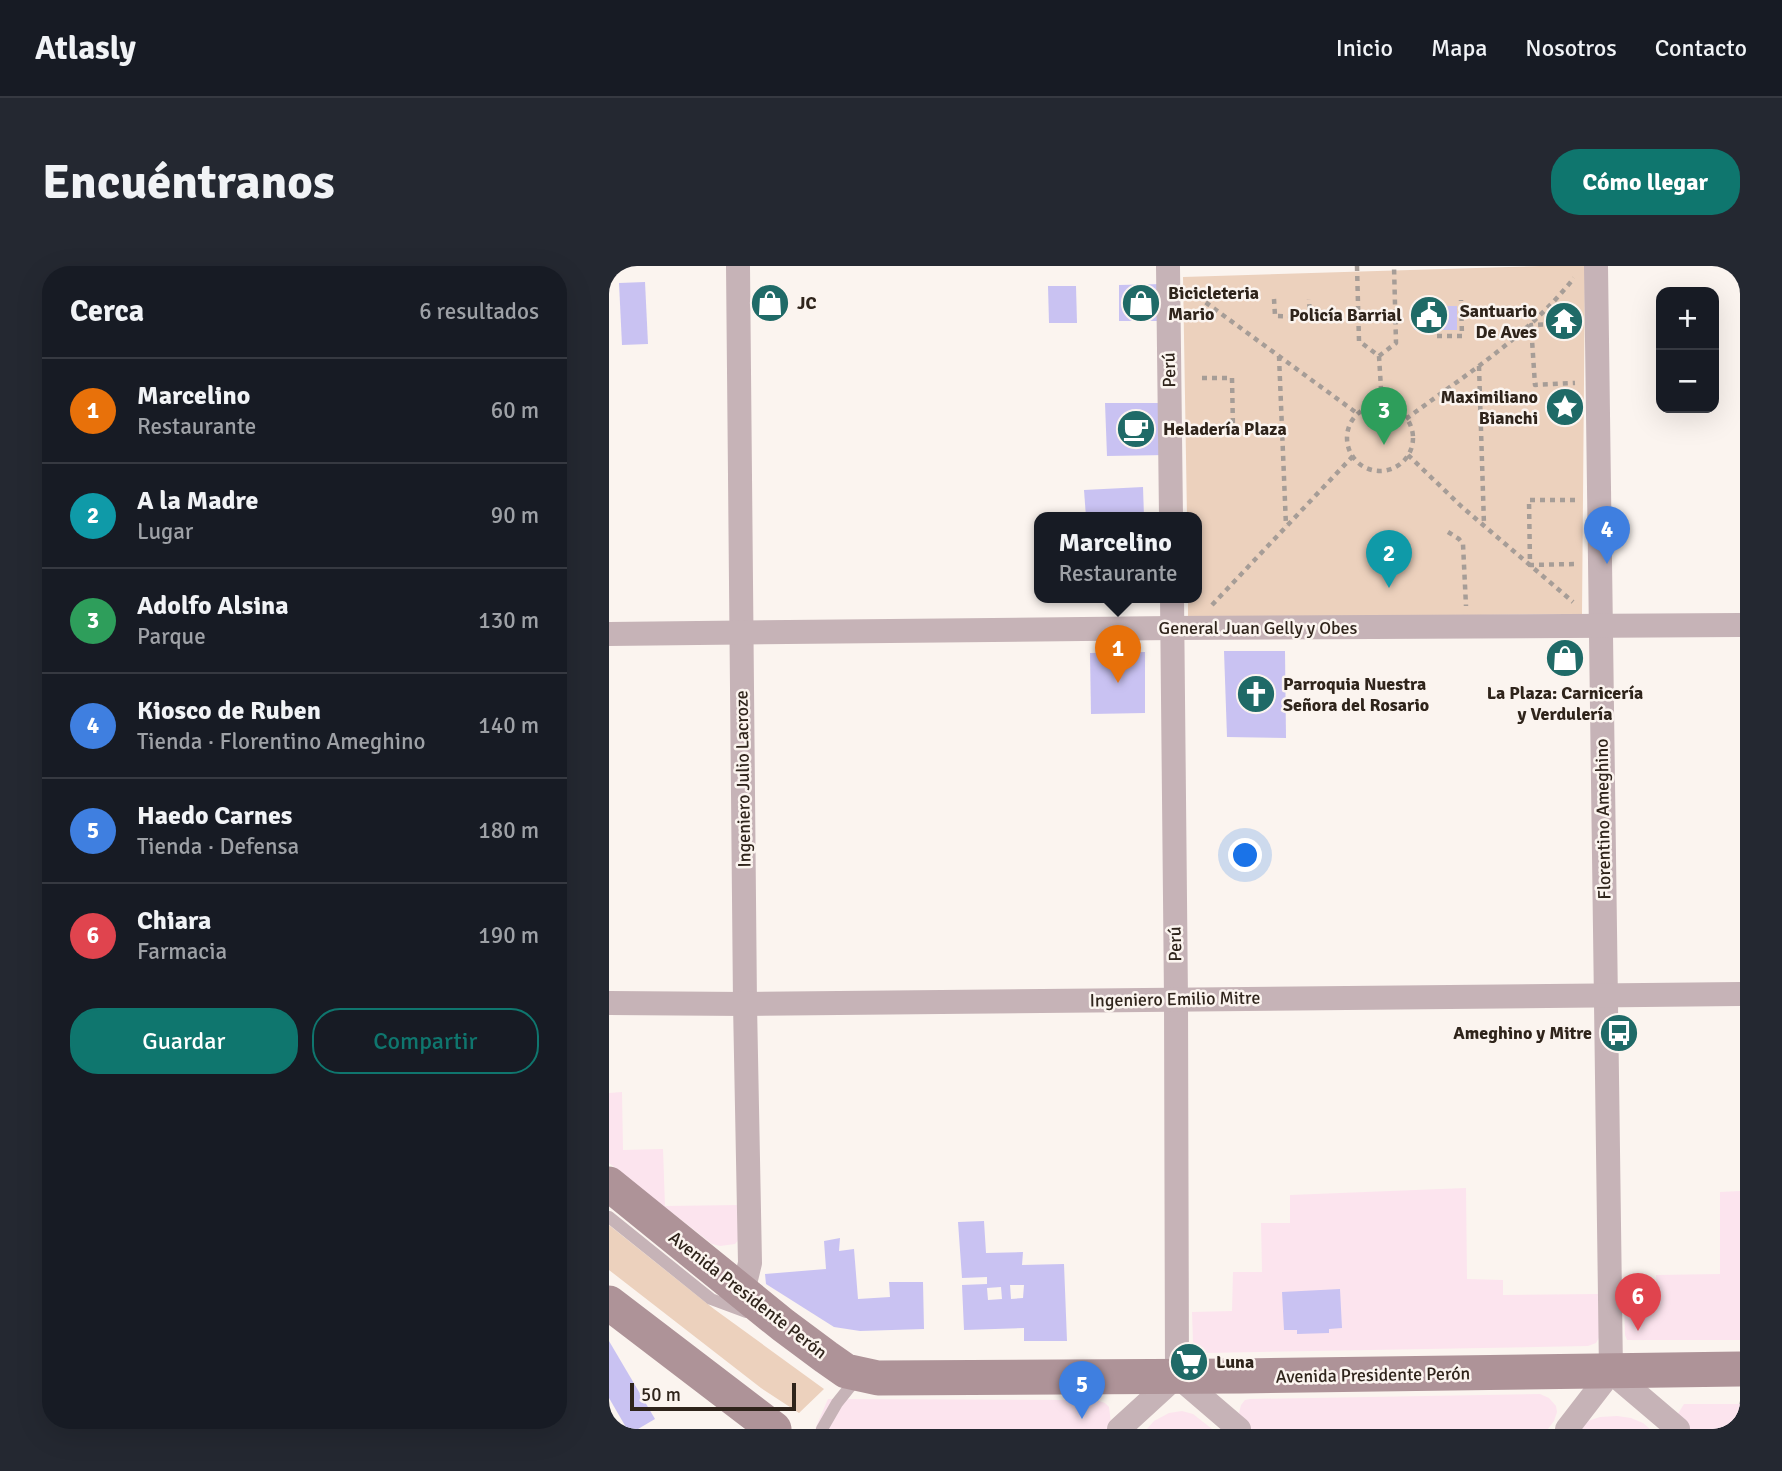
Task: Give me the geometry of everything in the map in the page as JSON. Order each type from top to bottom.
[{"type":"main road","name":"Avenida Presidente Perón","points":[[609,1184],[783,1325],[846,1371],[878,1378],[1740,1369]]},
{"type":"main road","points":[[609,1303],[774,1429]]},
{"type":"street","name":"Ingeniero Julio Lacroze","points":[[738,266],[750,1263],[743,1292]]},
{"type":"street","name":"Florentino Ameghino","points":[[1587,269],[1600,626],[1611,1372]]},
{"type":"street","name":"Perú","points":[[1171,512],[1178,274]]},
{"type":"street","name":"Perú","points":[[1172,603],[1177,1376]]},
{"type":"street","name":"General Juan Gelly y Obes","points":[[609,634],[1740,625]]},
{"type":"street","name":"Ingeniero Emilio Mitre","points":[[609,1003],[745,1004],[1740,993]]},
{"type":"street","points":[[1567,1429],[1611,1372],[1678,1429]]},
{"type":"street","points":[[1119,1429],[1177,1376],[1239,1429]]},
{"type":"lane","points":[[609,1217],[711,1299],[783,1325]]},
{"type":"lane","points":[[822,1429],[837,1403],[860,1375]]},
{"type":"path","points":[[1357,266],[1359,341],[1379,356],[1382,405]]},
{"type":"path","points":[[1379,356],[1396,343],[1394,266]]},
{"type":"path","points":[[1406,419],[1531,325],[1587,269]]},
{"type":"path","points":[[1178,274],[1201,299],[1358,414]]},
{"type":"path","points":[[1275,299],[1275,316],[1310,317],[1310,299]]},
{"type":"path","points":[[1437,337],[1462,336],[1461,300]]},
{"type":"path","points":[[1531,325],[1573,323]]},
{"type":"path","points":[[1531,325],[1535,385],[1576,383]]},
{"type":"path","points":[[1279,356],[1286,527]]},
{"type":"path","points":[[1479,366],[1484,525]]},
{"type":"path","points":[[1202,378],[1232,378],[1233,429],[1203,430]]},
{"type":"path","points":[[1382,405],[1396,409],[1412,430],[1408,455],[1396,466],[1381,471],[1365,467],[1353,457],[1347,442],[1347,434],[1358,414],[1382,405]]},
{"type":"path","points":[[1408,455],[1600,626]]},
{"type":"path","points":[[1172,628],[1206,611],[1353,457]]},
{"type":"path","points":[[1530,565],[1529,500],[1576,500]]},
{"type":"path","points":[[1448,531],[1463,544],[1466,607]]},
{"type":"path","points":[[1530,565],[1576,564]]},
{"type":"shaded area","points":[[1585,266],[1582,614],[1188,618],[1188,603],[1202,603],[1202,512],[1187,512],[1183,277]]},
{"type":"shaded area","points":[[622,1092],[623,1150],[663,1149],[665,1206],[740,1205],[739,1239],[735,1244],[712,1244],[609,1163],[609,1093]]},
{"type":"shaded area","points":[[1466,1188],[1467,1279],[1503,1280],[1503,1295],[1598,1294],[1600,1336],[1596,1343],[1588,1346],[1204,1353],[1195,1349],[1192,1312],[1232,1311],[1233,1272],[1262,1272],[1261,1223],[1290,1223],[1290,1195]]},
{"type":"shaded area","points":[[1740,1191],[1740,1340],[1627,1340],[1624,1297],[1657,1293],[1656,1275],[1720,1274],[1720,1192]]},
{"type":"shaded area","points":[[609,1225],[714,1309],[824,1389],[799,1413],[761,1388],[609,1270]]},
{"type":"shaded area","points":[[1540,1394],[1549,1398],[1556,1406],[1554,1421],[1548,1429],[1249,1429],[1239,1413],[1241,1405],[1250,1399]]},
{"type":"shaded area","points":[[828,1399],[1096,1400],[1109,1407],[1111,1423],[1107,1429],[815,1429]]},
{"type":"shaded area","points":[[1684,1404],[1740,1404],[1740,1429],[1690,1429],[1676,1417]]},
{"type":"shaded area","points":[[1182,1411],[1193,1414],[1212,1429],[1147,1429],[1154,1421],[1169,1413]]},
{"type":"shaded area","points":[[1600,1417],[1631,1418],[1650,1429],[1574,1429]]},
{"type":"building","points":[[645,282],[648,344],[622,345],[619,283]]},
{"type":"building","name":"Bicicleteria Mario","points":[[1163,284],[1163,321],[1119,321],[1119,285]]},
{"type":"building","points":[[1048,286],[1076,286],[1077,323],[1049,323]]},
{"type":"building","points":[[1414,306],[1457,306],[1457,330],[1414,330]]},
{"type":"building","name":"Heladería Plaza","points":[[1105,403],[1167,403],[1167,455],[1107,456]]},
{"type":"building","points":[[1143,487],[1144,512],[1086,512],[1084,490]]},
{"type":"building","name":"Parroquia Nuestra Señora del Rosario","points":[[1224,651],[1285,651],[1286,738],[1227,737]]},
{"type":"building","points":[[1145,652],[1145,713],[1091,714],[1090,653]]},
{"type":"building","points":[[984,1221],[986,1253],[1023,1252],[1022,1265],[1064,1264],[1067,1341],[1024,1341],[1024,1328],[964,1330],[962,1285],[987,1284],[987,1277],[962,1278],[958,1222]],"holes":[[[1010,1285],[1024,1285],[1023,1298],[1011,1299]],[[1001,1287],[1002,1299],[988,1300],[987,1288]]]},
{"type":"building","points":[[840,1238],[839,1251],[854,1249],[858,1299],[890,1297],[889,1282],[923,1282],[924,1329],[860,1331],[834,1327],[766,1284],[765,1274],[826,1269],[824,1241]]},
{"type":"building","points":[[1340,1289],[1342,1328],[1329,1329],[1329,1333],[1297,1334],[1297,1330],[1284,1330],[1282,1292]]},
{"type":"building","points":[[609,1341],[655,1419],[638,1429],[627,1429],[609,1398]]},
{"type":"place","name":"JC","points":[[770,303]]},
{"type":"place","name":"Bicicleteria Mario","points":[[1141,303]]},
{"type":"place","name":"Policía Barrial","points":[[1429,315]]},
{"type":"place","name":"Santuario De Aves","points":[[1564,321]]},
{"type":"place","name":"Maximiliano Bianchi","points":[[1565,407]]},
{"type":"place","name":"Heladería Plaza","points":[[1136,429]]},
{"type":"place","name":"Adolfo Alsina","points":[[1384,445]]},
{"type":"place","name":"Kiosco de Ruben","points":[[1607,564]]},
{"type":"place","name":"A la Madre","points":[[1389,588]]},
{"type":"place","name":"La Plaza: Carnicería y Verdulería","points":[[1565,658]]},
{"type":"place","name":"Marcelino","points":[[1118,683]]},
{"type":"place","name":"Parroquia Nuestra Señora del Rosario","points":[[1256,694]]},
{"type":"place","name":"Ameghino y Mitre","points":[[1619,1033]]},
{"type":"place","name":"Chiara","points":[[1638,1331]]},
{"type":"place","name":"Luna","points":[[1189,1362]]},
{"type":"place","name":"Haedo Carnes","points":[[1082,1419]]}]
